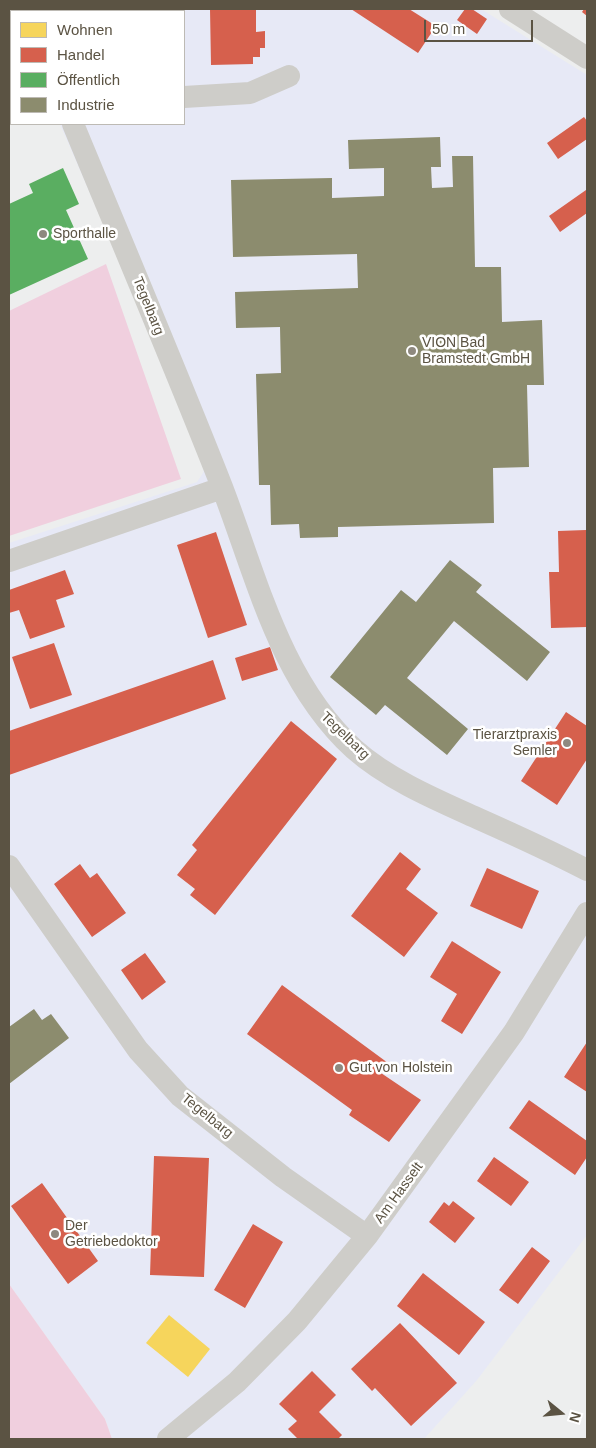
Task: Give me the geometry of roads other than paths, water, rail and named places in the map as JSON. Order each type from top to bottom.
[{"type":"street","points":[[510,9],[587,58]]},
{"type":"street","points":[[185,97],[250,93],[289,76]]},
{"type":"street","name":"Tegelbarg","points":[[73,125],[222,488],[269,618],[302,686],[330,725],[357,751],[427,796],[587,870]]},
{"type":"street","points":[[9,561],[222,488]]},
{"type":"street","name":"Tegelbarg","points":[[9,866],[138,1050],[180,1096],[283,1177],[367,1236]]},
{"type":"street","name":"Am Hasselt","points":[[168,1439],[237,1382],[297,1321],[367,1236],[510,1037],[587,913]]},
{"type":"place","name":"Sporthalle","points":[[43,234]]},
{"type":"place","name":"VION Bad Bramstedt GmbH","points":[[412,351]]},
{"type":"place","name":"Tierarztpraxis Semler","points":[[567,743]]},
{"type":"place","name":"Gut von Holstein","points":[[339,1068]]},
{"type":"place","name":"Der Getriebedoktor","points":[[55,1234]]}]
